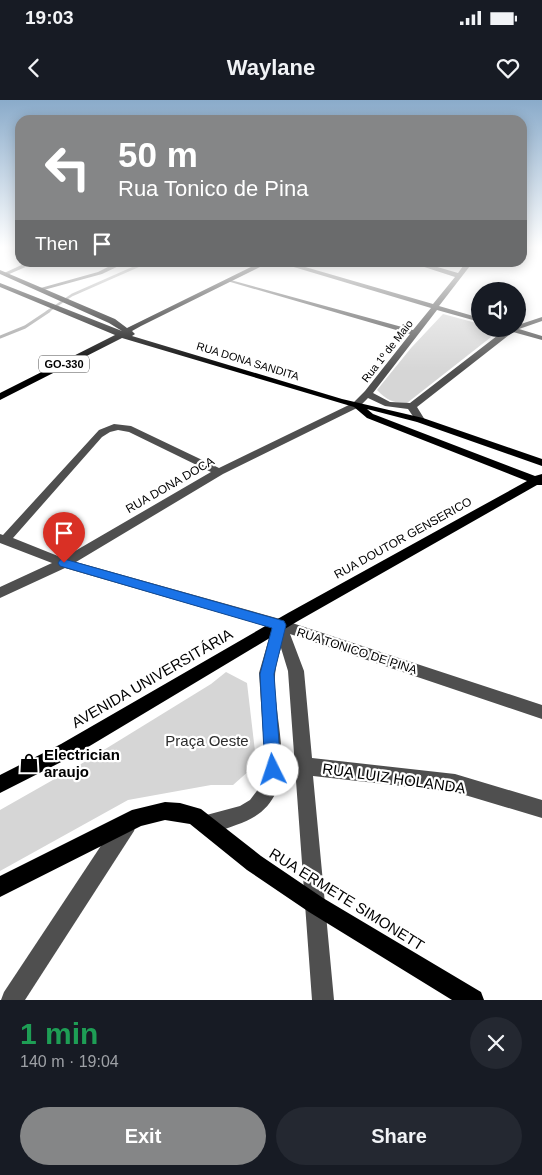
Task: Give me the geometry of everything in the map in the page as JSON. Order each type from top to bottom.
[{"type":"main road","points":[[7,288],[56,310],[124,333]]},
{"type":"main road","name":"GO-330","points":[[0,398],[138,324],[212,288]]},
{"type":"main road","points":[[40,289],[70,302],[124,333]]},
{"type":"main road","name":"RUA DONA SANDITA","points":[[124,333],[134,338],[356,405]]},
{"type":"main road","points":[[356,405],[379,408],[420,420],[542,463]]},
{"type":"main road","points":[[356,405],[370,416],[540,480]]},
{"type":"main road","name":"RUA DOUTOR GENSERICO","points":[[280,625],[540,480]]},
{"type":"main road","name":"AVENIDA UNIVERSITÁRIA","points":[[0,784],[67,750],[280,625]]},
{"type":"main road","points":[[0,888],[128,822],[150,814],[165,811],[180,812],[194,816],[206,824]]},
{"type":"main road","name":"RUA ERMETE SIMONETT","points":[[206,824],[254,863],[316,905],[473,1000]]},
{"type":"street","points":[[257,288],[414,333]]},
{"type":"street","points":[[368,288],[471,318]]},
{"type":"street","name":"Rua 1º de Maio","points":[[356,405],[368,393],[451,288]]},
{"type":"street","points":[[526,325],[542,320]]},
{"type":"street","points":[[526,333],[542,338]]},
{"type":"street","points":[[368,393],[386,404],[412,406],[501,337]]},
{"type":"street","name":"RUA DONA DOCA","points":[[0,593],[64,563],[219,472],[356,405]]},
{"type":"street","points":[[412,406],[414,413],[420,420]]},
{"type":"street","points":[[3,539],[98,435],[105,429],[113,426],[132,430],[219,472]]},
{"type":"street","name":"RUA TONICO DE PINA","points":[[3,539],[64,563],[280,625],[542,712]]},
{"type":"street","points":[[280,625],[296,671],[323,1000]]},
{"type":"street","points":[[206,824],[246,812],[257,806],[270,788],[273,770],[267,674],[280,625]]},
{"type":"street","name":"RUA LUIZ HOLANDA","points":[[304,766],[455,783],[542,809]]},
{"type":"street","points":[[12,1000],[128,822]]},
{"type":"green space","points":[[443,314],[471,322],[471,337],[491,337],[407,403],[394,402],[387,399],[377,390],[411,348]]},
{"type":"green space","name":"Praça Oeste","points":[[226,672],[247,683],[256,760],[250,770],[233,785],[211,785],[128,800],[0,871],[0,810],[81,764],[211,684]]},
{"type":"waterway","points":[[47,312],[72,295],[88,288]]},
{"type":"waterway","points":[[0,337],[25,327],[49,311]]},
{"type":"place","name":"Electrician araujo","points":[[29,763]]},
{"type":"route","points":[[64,563],[280,625],[267,674],[273,770]]}]
